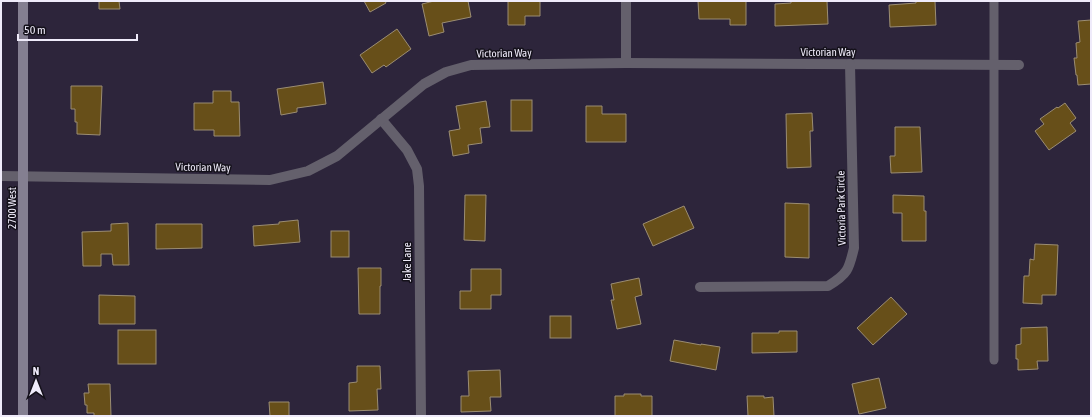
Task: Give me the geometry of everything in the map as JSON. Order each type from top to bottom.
[{"type":"main road","name":"2700 West","points":[[23,1],[23,416]]},
{"type":"street","points":[[626,1],[626,63]]},
{"type":"street","name":"Victorian Way","points":[[1,176],[270,180],[308,171],[337,156],[424,84],[446,72],[471,65],[626,63],[1019,65]]},
{"type":"street","name":"Victoria Park Circle","points":[[700,287],[828,286],[839,279],[850,267],[854,248],[850,64]]},
{"type":"street","name":"Jake Lane","points":[[381,119],[407,150],[417,169],[419,186],[421,416]]},
{"type":"lane","points":[[994,1],[994,360]]},
{"type":"building","points":[[99,1],[119,1],[120,9],[99,9]]},
{"type":"building","points":[[364,1],[385,1],[386,3],[370,12]]},
{"type":"building","points":[[434,1],[468,1],[471,17],[442,23],[444,32],[429,36],[422,4]]},
{"type":"building","points":[[508,1],[540,1],[540,16],[525,16],[525,25],[508,25]]},
{"type":"building","points":[[698,1],[746,1],[746,25],[730,25],[730,19],[699,19]]},
{"type":"building","points":[[791,1],[827,1],[828,24],[775,26],[775,4],[791,3]]},
{"type":"building","points":[[916,1],[935,1],[936,25],[890,27],[889,5],[916,3]]},
{"type":"building","points":[[1091,20],[1091,84],[1078,85],[1074,58],[1077,58],[1076,43],[1080,42],[1078,21]]},
{"type":"building","points":[[397,29],[411,49],[386,67],[384,65],[372,73],[360,55]]},
{"type":"building","points":[[323,82],[326,104],[297,108],[297,112],[281,115],[277,89]]},
{"type":"building","points":[[71,86],[102,86],[100,135],[77,134],[75,109],[71,109]]},
{"type":"building","points":[[213,91],[231,91],[231,102],[239,102],[240,136],[214,136],[214,130],[194,130],[194,103],[213,103]]},
{"type":"building","points":[[511,100],[532,100],[532,131],[511,131]]},
{"type":"building","points":[[486,101],[490,127],[480,128],[482,143],[468,145],[469,153],[453,156],[449,131],[460,129],[456,106]]},
{"type":"building","points":[[1065,103],[1076,118],[1070,123],[1076,131],[1049,150],[1035,131],[1044,124],[1040,119]]},
{"type":"building","points":[[586,106],[602,106],[602,114],[626,114],[626,142],[586,142]]},
{"type":"building","points":[[812,113],[813,131],[810,131],[811,167],[787,168],[786,114]]},
{"type":"building","points":[[895,127],[920,127],[922,172],[891,173],[890,156],[895,156]]},
{"type":"building","points":[[465,195],[486,195],[485,241],[464,240]]},
{"type":"building","points":[[893,195],[924,196],[924,211],[926,211],[926,241],[902,241],[902,213],[893,213]]},
{"type":"building","points":[[785,203],[809,204],[809,258],[785,257]]},
{"type":"building","points":[[684,206],[694,228],[653,246],[643,224]]},
{"type":"building","points":[[298,220],[300,242],[254,246],[253,226],[279,224],[279,222]]},
{"type":"building","points":[[128,223],[129,265],[113,265],[112,254],[101,254],[101,266],[83,266],[82,232],[111,231],[111,224]]},
{"type":"building","points":[[156,224],[202,224],[202,248],[156,249]]},
{"type":"building","points":[[331,231],[349,231],[349,257],[331,257]]},
{"type":"building","points":[[1035,244],[1058,245],[1056,295],[1042,295],[1042,304],[1023,303],[1024,276],[1029,276],[1030,259],[1034,260]]},
{"type":"building","points":[[358,268],[381,268],[380,314],[359,314]]},
{"type":"building","points":[[471,269],[501,269],[501,295],[491,295],[491,309],[460,309],[460,291],[471,291]]},
{"type":"building","points":[[639,278],[642,295],[635,297],[641,324],[617,329],[611,300],[614,300],[611,284]]},
{"type":"building","points":[[99,295],[135,296],[135,324],[99,324]]},
{"type":"building","points":[[891,297],[907,314],[873,345],[857,328]]},
{"type":"building","points":[[550,316],[571,316],[571,338],[550,338]]},
{"type":"building","points":[[1047,327],[1048,361],[1037,361],[1038,369],[1018,370],[1016,345],[1021,344],[1021,328]]},
{"type":"building","points":[[118,330],[156,330],[156,364],[118,364]]},
{"type":"building","points":[[779,331],[797,331],[797,352],[752,353],[752,333],[779,333]]},
{"type":"building","points":[[674,340],[720,347],[716,370],[670,361]]},
{"type":"building","points":[[357,366],[380,366],[381,389],[377,389],[378,410],[349,411],[349,383],[357,382]]},
{"type":"building","points":[[500,370],[501,397],[490,397],[491,411],[461,412],[461,396],[469,396],[468,371]]},
{"type":"building","points":[[879,378],[886,408],[859,414],[852,384]]},
{"type":"building","points":[[88,384],[110,384],[111,416],[94,416],[94,413],[87,413],[84,393],[89,393]]},
{"type":"building","points":[[624,394],[641,394],[641,396],[652,396],[652,416],[615,416],[615,396],[624,396]]},
{"type":"building","points":[[747,396],[764,396],[764,398],[773,397],[774,416],[748,416]]},
{"type":"building","points":[[269,402],[289,402],[289,416],[270,416]]}]
